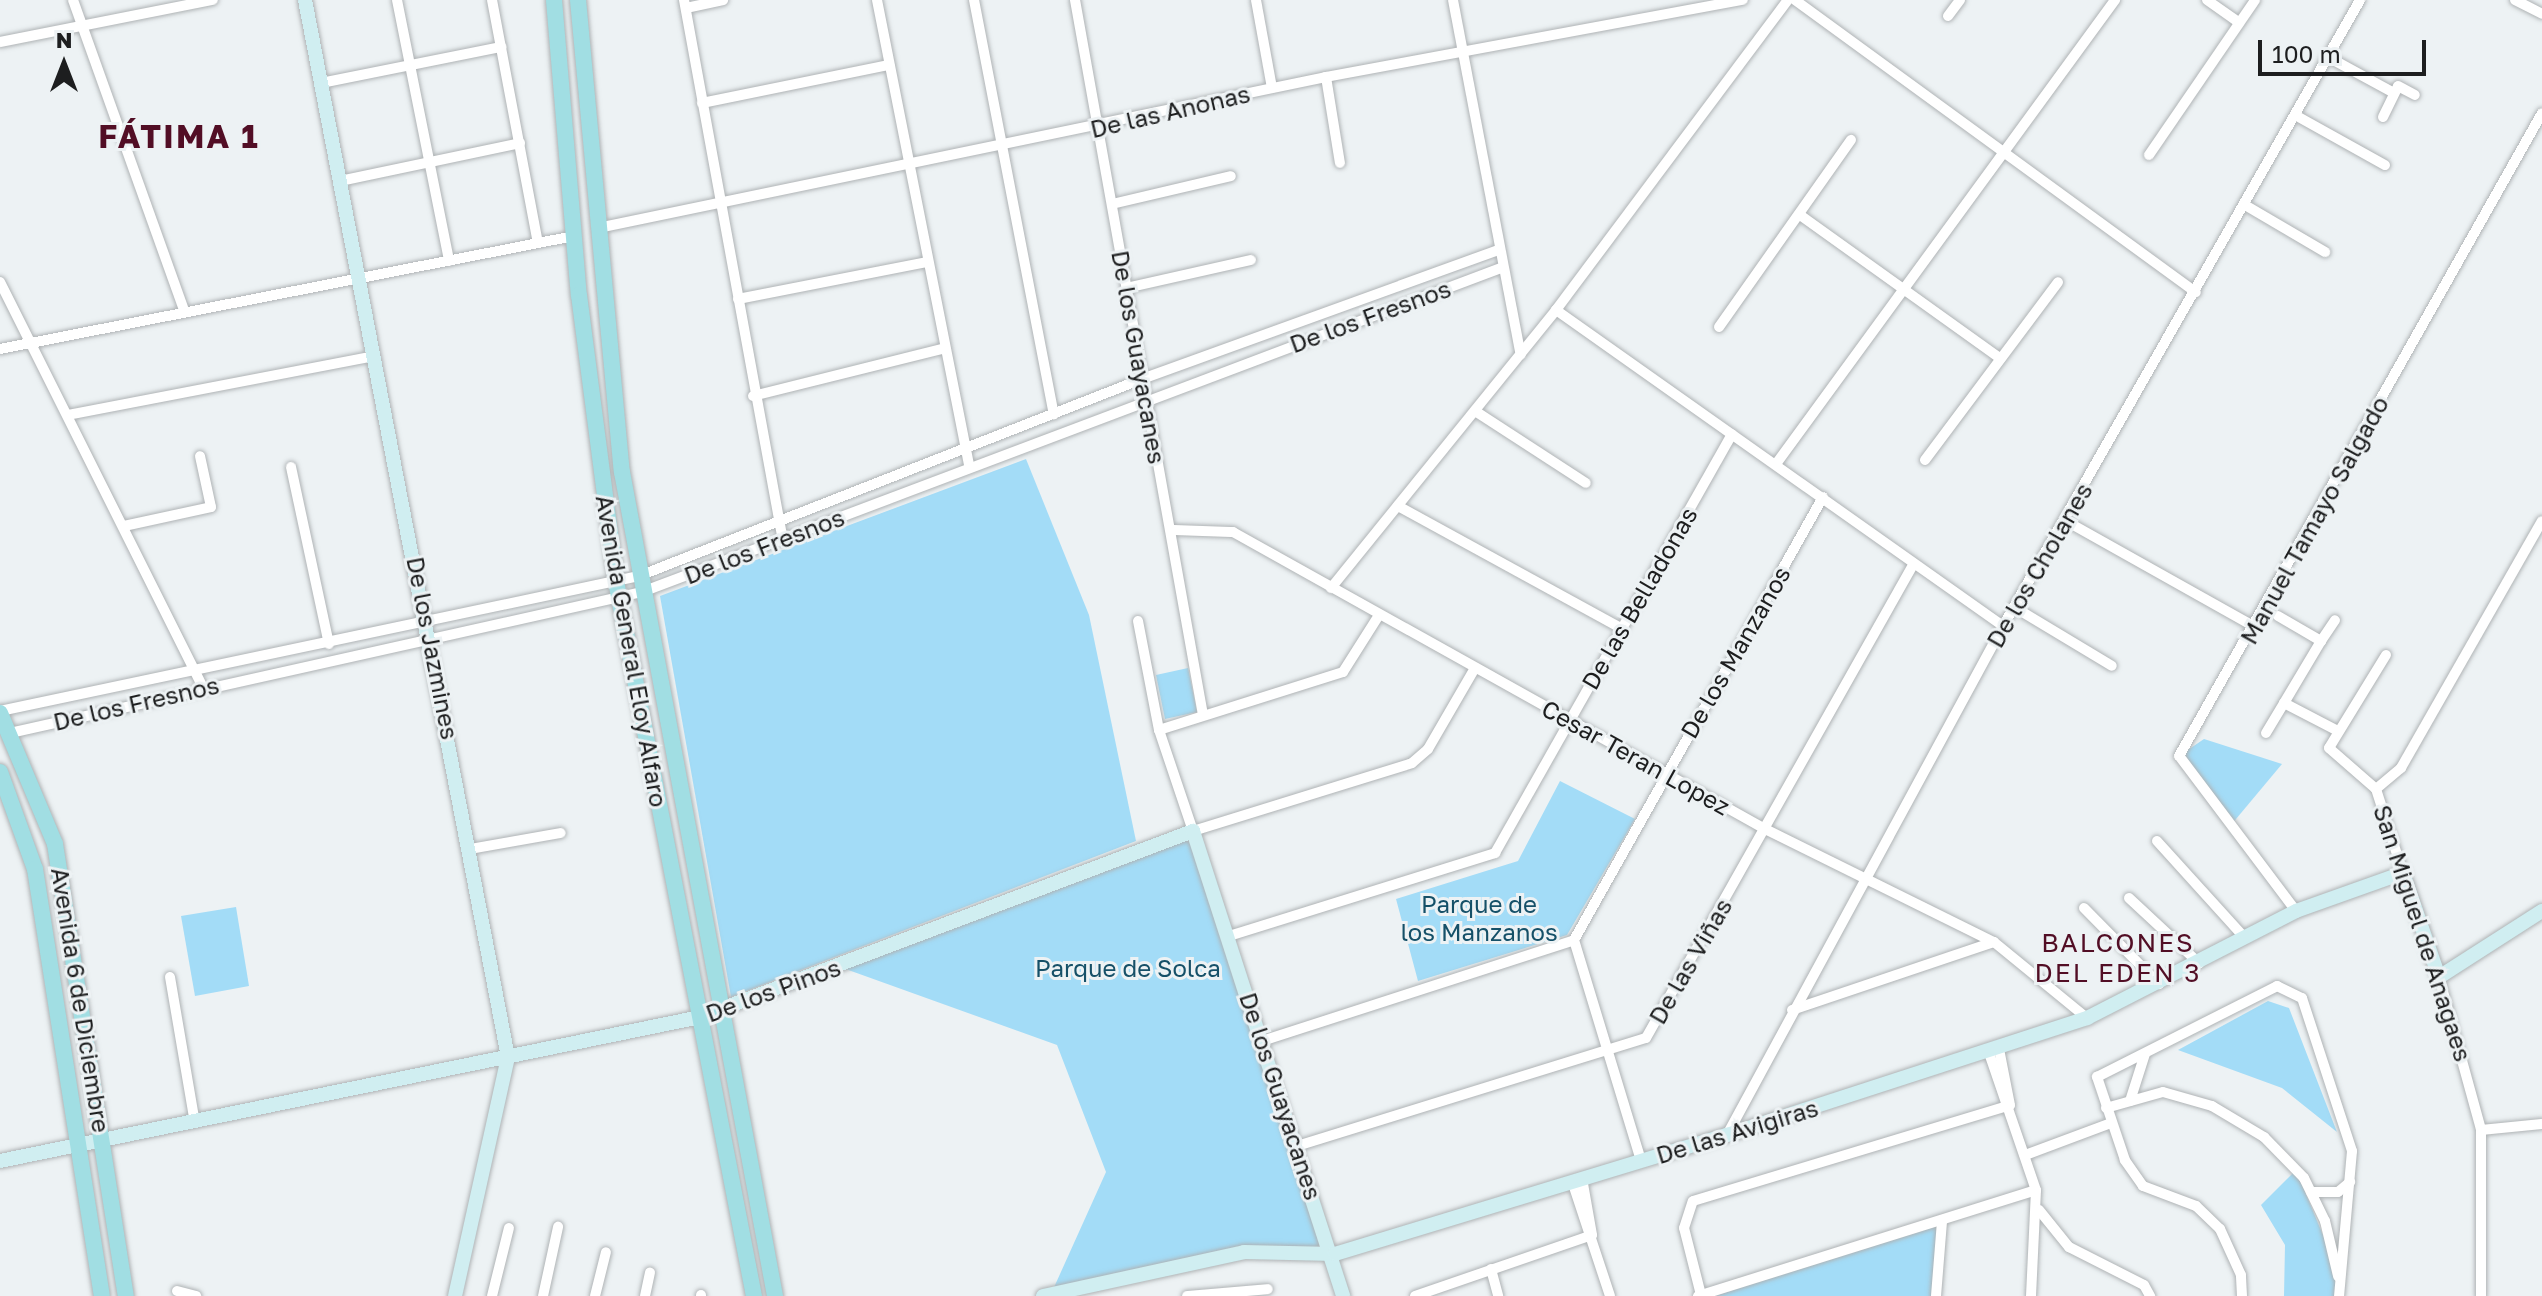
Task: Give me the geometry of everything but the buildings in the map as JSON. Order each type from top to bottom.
[{"type":"main road","name":"Avenida General Eloy Alfaro","points":[[554,0],[574,236],[618,589],[754,1296]]},
{"type":"main road","name":"Avenida General Eloy Alfaro","points":[[578,0],[598,228],[641,584],[775,1296]]},
{"type":"main road","name":"Avenida 6 de Diciembre","points":[[0,712],[5,734],[55,844],[126,1296]]},
{"type":"main road","name":"Avenida 6 de Diciembre","points":[[0,772],[33,857],[102,1296]]},
{"type":"street","points":[[73,0],[185,312]]},
{"type":"street","points":[[0,42],[213,0]]},
{"type":"street","name":"De los Jazmines","points":[[305,0],[358,278],[433,641],[508,1057],[455,1296]]},
{"type":"street","points":[[397,0],[449,261]]},
{"type":"street","points":[[492,0],[538,243]]},
{"type":"street","points":[[723,0],[685,4],[753,396],[783,541]]},
{"type":"street","points":[[877,0],[941,349],[969,466]]},
{"type":"street","points":[[974,0],[1054,414]]},
{"type":"street","name":"De los Guayacanes","points":[[1075,0],[1203,715]]},
{"type":"street","points":[[1256,0],[1272,88]]},
{"type":"street","points":[[1453,0],[1501,268],[1521,355]]},
{"type":"street","name":"De las Anonas","points":[[598,228],[1098,127],[1326,77],[1743,0]]},
{"type":"street","points":[[1331,588],[1556,310],[1788,0]]},
{"type":"street","points":[[1795,0],[2196,292]]},
{"type":"street","points":[[1948,16],[1960,0]]},
{"type":"street","points":[[1776,464],[1901,288],[2115,0]]},
{"type":"street","points":[[2207,0],[2238,22]]},
{"type":"street","points":[[2149,155],[2255,0]]},
{"type":"street","name":"De los Cholanes","points":[[1727,1135],[1792,1010],[2003,626],[2066,521],[2360,0]]},
{"type":"street","points":[[2515,0],[2542,14]]},
{"type":"street","points":[[321,83],[501,47]]},
{"type":"street","points":[[2328,57],[2394,93]]},
{"type":"street","points":[[702,103],[889,65]]},
{"type":"street","points":[[1326,77],[1340,163]]},
{"type":"street","points":[[2383,117],[2398,86],[2415,95]]},
{"type":"street","name":"Manuel Tamayo Salgado","points":[[2296,911],[2179,756],[2255,627],[2542,113]]},
{"type":"street","points":[[2295,115],[2385,165]]},
{"type":"street","points":[[1719,327],[1851,140]]},
{"type":"street","points":[[340,181],[520,143]]},
{"type":"street","points":[[1112,204],[1231,176]]},
{"type":"street","points":[[2245,205],[2325,252]]},
{"type":"street","points":[[1800,215],[2000,358]]},
{"type":"street","points":[[0,349],[574,236]]},
{"type":"street","name":"De los Fresnos","points":[[5,734],[202,686],[433,641],[641,584],[778,521],[965,447],[1142,379],[1498,250]]},
{"type":"street","points":[[1126,288],[1251,260]]},
{"type":"street","points":[[738,299],[926,262]]},
{"type":"street","name":"De los Fresnos","points":[[0,712],[428,624],[641,584],[783,541],[1145,399],[1501,268]]},
{"type":"street","points":[[0,282],[202,686]]},
{"type":"street","points":[[1925,460],[2058,282]]},
{"type":"street","points":[[1556,310],[2003,626]]},
{"type":"street","points":[[1327,312],[1334,329]]},
{"type":"street","points":[[753,396],[941,349]]},
{"type":"street","points":[[1216,352],[1222,370]]},
{"type":"street","points":[[68,415],[374,356]]},
{"type":"street","points":[[1475,411],[1586,483]]},
{"type":"street","name":"De las Belladonas","points":[[1229,936],[1495,853],[1732,434]]},
{"type":"street","points":[[124,526],[211,507],[200,456]]},
{"type":"street","points":[[291,467],[329,644]]},
{"type":"street","name":"De los Manzanos","points":[[1574,940],[1823,497]]},
{"type":"street","points":[[1398,506],[1623,629]]},
{"type":"street","points":[[2066,521],[2255,627]]},
{"type":"street","name":"San Miguel de Anagaes","points":[[2481,1296],[2481,1130],[2439,977],[2376,789],[2401,768],[2542,521]]},
{"type":"street","name":"Cesar Teran Lopez","points":[[1172,530],[1233,532],[1765,829],[1994,942],[2087,1018]]},
{"type":"street","name":"De las Viñas","points":[[1297,1146],[1609,1054],[1646,1038],[1913,565]]},
{"type":"street","points":[[2014,607],[2112,666]]},
{"type":"street","points":[[1159,730],[1343,672],[1379,615]]},
{"type":"street","points":[[2278,616],[2321,641]]},
{"type":"street","points":[[2266,733],[2335,620]]},
{"type":"street","name":"De los Guayacanes","points":[[1138,621],[1159,730],[1335,1254],[1343,1296]]},
{"type":"street","points":[[2376,789],[2331,752],[2338,731],[2386,655]]},
{"type":"street","name":"De los Pinos","points":[[0,1161],[194,1117],[508,1057],[723,1010],[1193,831],[1422,757],[1475,668]]},
{"type":"street","points":[[2284,703],[2338,731]]},
{"type":"street","points":[[470,849],[561,833]]},
{"type":"street","points":[[2157,841],[2245,938]]},
{"type":"street","name":"De las Avigiras","points":[[1043,1296],[1244,1252],[1335,1254],[1727,1135],[1994,1051],[2087,1018],[2159,984],[2296,911],[2403,873]]},
{"type":"street","points":[[2129,898],[2199,963]]},
{"type":"street","points":[[2084,908],[2159,984]]},
{"type":"street","points":[[2439,977],[2542,911]]},
{"type":"street","points":[[1262,1041],[1574,940],[1641,1161]]},
{"type":"street","points":[[1792,1010],[1994,942]]},
{"type":"street","points":[[170,977],[194,1117]]},
{"type":"street","points":[[2242,1296],[2241,1275],[2220,1229],[2196,1206],[2143,1186],[2111,1123],[2097,1077],[2268,988],[2292,989],[2302,998],[2352,1151],[2340,1291]]},
{"type":"street","points":[[1994,1051],[2028,1154],[2036,1190],[2039,1210],[2031,1296]]},
{"type":"street","points":[[2130,1101],[2145,1054]]},
{"type":"street","points":[[2106,1108],[2163,1092],[2212,1106],[2264,1137],[2311,1192],[2340,1291]]},
{"type":"street","points":[[2010,1105],[1693,1201],[1684,1228],[1699,1295],[1942,1222],[2036,1190]]},
{"type":"street","points":[[2028,1154],[2111,1123]]},
{"type":"street","points":[[2481,1130],[2542,1124]]},
{"type":"street","points":[[1577,1180],[1610,1296]]},
{"type":"street","points":[[2311,1192],[2338,1192],[2350,1182]]},
{"type":"street","points":[[2039,1210],[2069,1247],[2144,1285],[2150,1296]]},
{"type":"street","points":[[1936,1296],[1942,1222]]},
{"type":"street","points":[[543,1296],[558,1227]]},
{"type":"street","points":[[492,1296],[509,1228]]},
{"type":"street","points":[[1415,1296],[1592,1235]]},
{"type":"street","points":[[595,1296],[606,1252]]},
{"type":"street","points":[[1491,1269],[1498,1296]]},
{"type":"street","points":[[645,1296],[650,1273]]},
{"type":"street","points":[[1187,1296],[1268,1289]]},
{"type":"street","points":[[177,1291],[196,1296]]},
{"type":"green space","points":[[1026,459],[1089,615],[1136,841],[731,997],[660,596]]},
{"type":"green space","points":[[1188,668],[1197,712],[1165,719],[1156,675]]},
{"type":"green space","points":[[2204,739],[2282,764],[2231,825],[2179,756]]},
{"type":"green space","name":"Parque de los Manzanos","points":[[1560,781],[1635,819],[1567,935],[1418,981],[1396,899],[1518,861]]},
{"type":"green space","name":"Parque de Solca","points":[[1193,831],[1335,1254],[1244,1252],[1051,1294],[1106,1172],[1057,1045],[840,967]]},
{"type":"green space","points":[[236,907],[249,986],[195,996],[181,916]]},
{"type":"green space","points":[[2268,1001],[2289,1008],[2337,1132],[2282,1088],[2178,1050]]},
{"type":"green space","points":[[2296,1170],[2344,1286],[2343,1296],[2284,1296],[2285,1245],[2261,1205]]},
{"type":"green space","points":[[1942,1222],[1936,1296],[1714,1296]]},
{"type":"district","name":"FÁTIMA 1","points":[[179,136]]},
{"type":"district","name":"BALCONES DEL EDEN 3","points":[[2118,958]]}]
